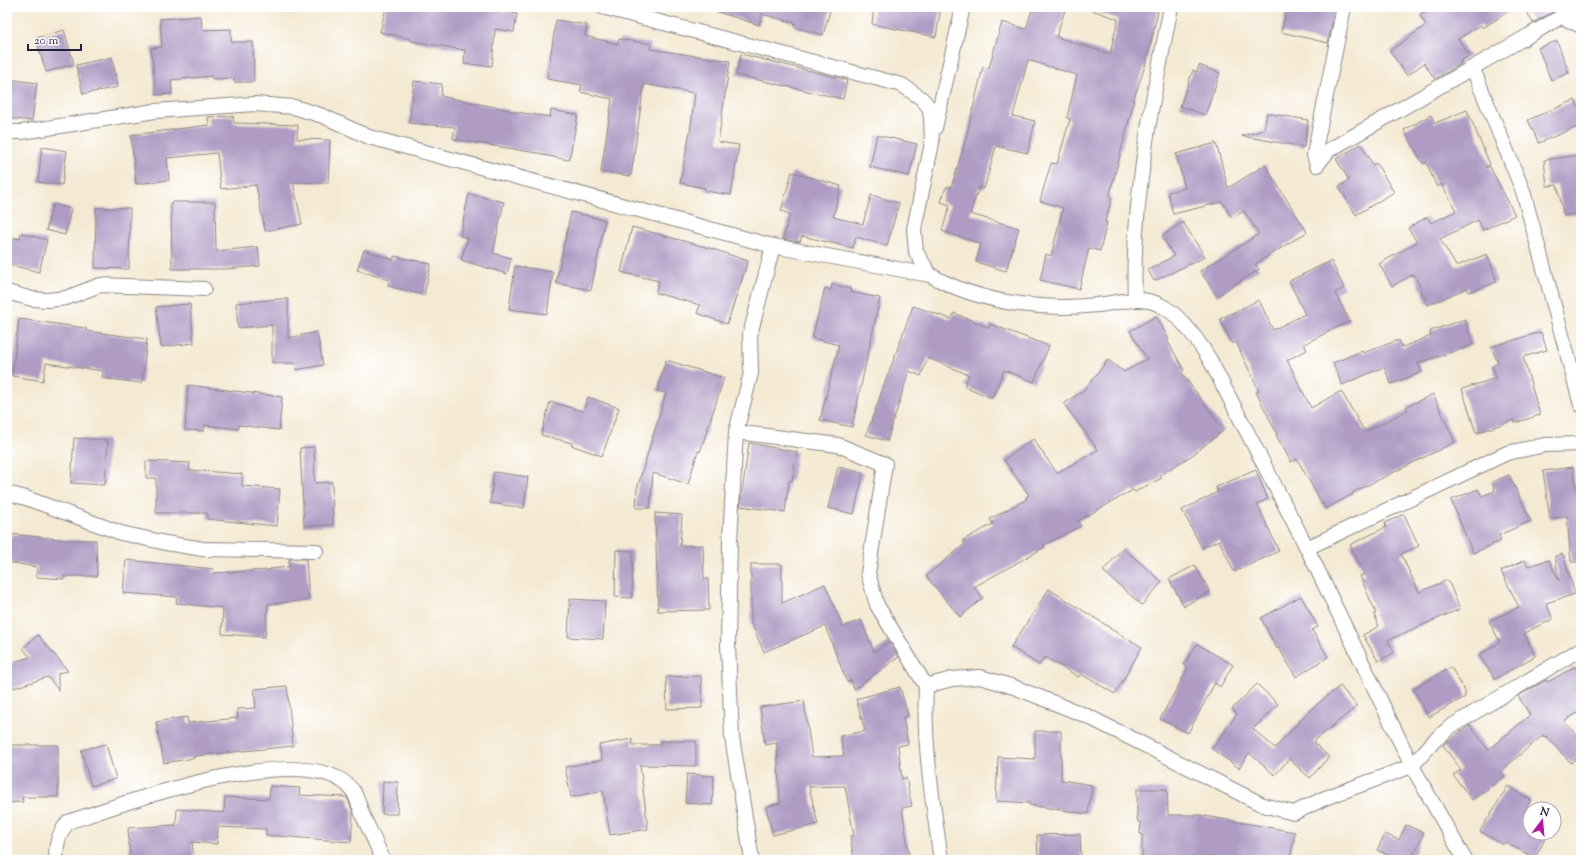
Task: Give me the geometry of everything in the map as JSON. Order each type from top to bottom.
[{"type":"street","points":[[602,7],[902,85],[922,98],[929,107],[932,143]]},
{"type":"street","points":[[930,275],[916,252],[914,229],[963,7]]},
{"type":"street","points":[[1344,7],[1314,155],[1316,165],[1330,150],[1473,69],[1571,8]]},
{"type":"street","points":[[1571,8],[1566,19],[1581,26]]},
{"type":"street","points":[[1135,300],[1134,277],[1142,167],[1170,9]]},
{"type":"street","points":[[1473,69],[1523,191],[1581,405]]},
{"type":"street","points":[[7,132],[22,132],[155,111],[255,104],[294,107],[322,116],[369,137],[773,246],[930,275],[952,287],[1012,304],[1053,306],[1097,305],[1135,300],[1160,305],[1173,314],[1197,340],[1210,360],[1307,548],[1412,766],[1466,860]]},
{"type":"street","points":[[752,860],[732,737],[728,645],[730,541],[736,432],[751,372],[750,335],[773,246]]},
{"type":"street","points":[[7,292],[32,299],[48,300],[66,298],[100,285],[204,289]]},
{"type":"street","points":[[736,432],[838,445],[885,464],[868,573],[877,605],[926,686],[925,702],[930,785],[941,860]]},
{"type":"street","points":[[1307,548],[1507,453],[1545,445],[1581,444]]},
{"type":"street","points":[[7,492],[121,533],[166,543],[203,549],[316,551]]},
{"type":"street","points":[[926,686],[952,679],[980,677],[1014,687],[1087,716],[1262,805],[1294,813],[1325,798],[1412,766],[1434,741],[1450,727],[1581,648]]},
{"type":"street","points":[[56,860],[56,848],[61,831],[68,822],[165,790],[261,770],[308,769],[334,776],[352,790],[383,860]]},
{"type":"building","points":[[386,7],[503,7],[502,11],[517,14],[514,32],[495,29],[492,66],[464,64],[465,50],[411,41],[411,39],[380,32]]},
{"type":"building","points":[[713,7],[831,7],[823,35],[794,27],[795,23],[762,14],[759,25],[712,10]]},
{"type":"building","points":[[874,7],[941,7],[936,37],[872,24]]},
{"type":"building","points":[[1033,7],[1066,7],[1056,37],[1110,54],[1118,19],[1089,9],[1089,7],[1159,7],[1146,63],[1133,101],[1109,197],[1112,198],[1105,222],[1107,222],[1100,251],[1089,248],[1079,289],[1040,280],[1046,254],[1051,256],[1063,208],[1040,201],[1051,163],[1057,164],[1070,119],[1067,118],[1077,75],[1028,60],[1013,116],[1035,121],[1028,153],[996,146],[984,189],[979,187],[970,214],[1019,228],[1006,271],[976,262],[981,244],[942,231],[950,205],[941,202],[946,187],[951,188],[964,146],[983,67],[989,68],[1002,22],[1026,29]]},
{"type":"building","points":[[1287,7],[1320,7],[1335,10],[1328,43],[1281,32]]},
{"type":"building","points":[[1432,7],[1515,7],[1483,28],[1481,25],[1458,39],[1470,56],[1460,61],[1461,64],[1435,79],[1424,63],[1407,76],[1390,51],[1426,25],[1420,15]]},
{"type":"building","points":[[1524,7],[1561,7],[1533,23]]},
{"type":"building","points":[[201,16],[202,30],[231,29],[231,42],[253,42],[254,82],[234,82],[234,78],[212,79],[212,76],[171,80],[172,94],[156,95],[151,48],[162,47],[160,19]]},
{"type":"building","points":[[556,20],[587,25],[585,36],[618,44],[619,39],[651,44],[650,49],[730,61],[718,142],[739,145],[731,195],[705,191],[705,188],[680,183],[691,126],[695,93],[644,84],[631,176],[601,172],[612,99],[580,92],[582,85],[547,79]]},
{"type":"building","points":[[64,30],[74,64],[46,72],[36,38]]},
{"type":"building","points":[[1557,41],[1569,73],[1551,80],[1538,48]]},
{"type":"building","points":[[741,54],[847,80],[843,99],[736,75]]},
{"type":"building","points":[[112,57],[118,87],[83,94],[76,65]]},
{"type":"building","points":[[1199,65],[1220,73],[1205,115],[1180,106],[1193,70],[1197,72]]},
{"type":"building","points":[[7,79],[37,83],[32,121],[7,118]]},
{"type":"building","points":[[414,81],[442,84],[441,96],[509,111],[550,117],[551,110],[578,115],[569,160],[543,154],[453,139],[455,127],[409,123]]},
{"type":"building","points":[[1575,100],[1581,113],[1581,125],[1539,143],[1528,120]]},
{"type":"building","points":[[1467,110],[1490,165],[1485,167],[1490,167],[1515,215],[1483,230],[1478,220],[1440,239],[1456,266],[1487,254],[1497,282],[1469,292],[1467,288],[1428,305],[1414,274],[1392,286],[1379,264],[1417,242],[1408,228],[1427,217],[1431,223],[1456,211],[1442,184],[1437,187],[1426,162],[1423,164],[1404,130],[1431,115],[1435,123]]},
{"type":"building","points":[[1267,113],[1308,120],[1304,147],[1242,136],[1264,130]]},
{"type":"building","points":[[233,116],[234,123],[298,125],[297,139],[330,140],[328,183],[293,182],[302,224],[265,231],[256,185],[221,189],[217,153],[167,158],[169,180],[136,184],[131,135],[209,125],[208,117]]},
{"type":"building","points":[[877,135],[917,144],[909,176],[870,167]]},
{"type":"building","points":[[1216,143],[1228,188],[1265,165],[1307,232],[1255,264],[1259,269],[1217,296],[1200,271],[1259,234],[1244,211],[1232,218],[1222,202],[1173,214],[1168,192],[1185,188],[1176,154]]},
{"type":"building","points":[[1361,144],[1373,165],[1376,163],[1394,192],[1356,215],[1339,187],[1349,180],[1336,159]]},
{"type":"building","points":[[42,147],[67,151],[62,185],[38,182]]},
{"type":"building","points":[[1581,155],[1581,213],[1564,216],[1557,185],[1547,186],[1544,160]]},
{"type":"building","points":[[792,172],[841,186],[833,217],[863,224],[871,195],[899,203],[887,246],[856,237],[853,248],[802,236],[800,242],[783,239],[790,214],[781,211]]},
{"type":"building","points":[[469,194],[504,202],[493,253],[511,258],[507,274],[461,260],[468,238],[460,236]]},
{"type":"building","points":[[171,202],[215,202],[216,251],[258,247],[260,266],[225,269],[172,269]]},
{"type":"building","points":[[53,204],[71,209],[65,235],[46,230]]},
{"type":"building","points":[[96,208],[130,208],[129,269],[95,268]]},
{"type":"building","points":[[571,212],[605,220],[591,290],[556,283]]},
{"type":"building","points":[[1183,222],[1205,257],[1154,281],[1148,270],[1174,256],[1162,236]]},
{"type":"building","points":[[632,227],[713,249],[748,261],[727,324],[697,313],[700,305],[656,293],[659,281],[621,272]]},
{"type":"building","points":[[21,233],[47,240],[39,272],[7,264],[7,236],[20,239]]},
{"type":"building","points":[[364,250],[394,260],[394,256],[431,264],[424,295],[388,286],[389,280],[357,270]]},
{"type":"building","points":[[1331,261],[1344,288],[1335,293],[1350,321],[1304,344],[1307,350],[1287,360],[1311,408],[1341,391],[1365,432],[1408,410],[1406,407],[1433,394],[1455,442],[1352,493],[1353,494],[1325,509],[1297,459],[1291,462],[1276,435],[1277,434],[1256,392],[1259,391],[1236,342],[1232,344],[1220,319],[1259,300],[1273,330],[1305,314],[1289,281]]},
{"type":"building","points":[[515,266],[553,272],[547,314],[509,309]]},
{"type":"building","points":[[832,284],[851,289],[850,292],[880,298],[852,427],[820,420],[839,345],[812,338],[825,288],[831,290]]},
{"type":"building","points":[[288,299],[288,338],[317,332],[323,365],[296,370],[295,363],[272,363],[272,325],[238,328],[236,303]]},
{"type":"building","points":[[190,304],[194,343],[161,347],[156,307]]},
{"type":"building","points":[[913,306],[951,319],[954,313],[989,328],[990,324],[1049,346],[1034,382],[1004,370],[992,398],[964,386],[969,375],[928,358],[921,376],[909,371],[887,441],[866,435]]},
{"type":"building","points":[[1156,316],[1169,339],[1167,340],[1184,370],[1181,372],[1224,430],[1191,456],[1160,475],[1162,478],[1135,492],[1133,490],[1078,521],[1081,526],[1044,545],[1045,547],[974,587],[983,598],[960,617],[926,576],[965,544],[963,540],[993,524],[990,519],[1027,499],[1026,497],[1029,495],[1004,460],[1033,439],[1057,473],[1098,450],[1064,404],[1085,389],[1108,360],[1124,372],[1147,359],[1130,331]]},
{"type":"building","points":[[19,319],[86,328],[86,331],[147,339],[142,383],[102,378],[103,371],[46,363],[43,381],[12,376]]},
{"type":"building","points":[[1465,319],[1473,345],[1418,363],[1422,372],[1391,384],[1384,367],[1342,385],[1333,363],[1362,351],[1363,353],[1399,340],[1402,347],[1431,336],[1430,331]]},
{"type":"building","points":[[1541,332],[1547,350],[1523,357],[1540,415],[1515,423],[1514,420],[1476,433],[1462,389],[1496,378],[1492,366],[1498,363],[1491,347]]},
{"type":"building","points":[[666,360],[724,378],[688,484],[653,473],[650,508],[636,508],[637,489],[666,393],[657,391]]},
{"type":"building","points":[[188,385],[282,397],[279,430],[239,425],[238,429],[205,425],[204,431],[185,430]]},
{"type":"building","points":[[588,397],[619,408],[602,456],[571,445],[572,443],[541,435],[550,402],[583,411]]},
{"type":"building","points":[[74,438],[108,440],[105,485],[71,483]]},
{"type":"building","points":[[749,443],[797,452],[792,481],[789,481],[785,512],[740,506]]},
{"type":"building","points":[[314,447],[315,483],[332,482],[333,525],[304,526],[300,448]]},
{"type":"building","points":[[146,461],[190,463],[189,470],[242,474],[242,486],[280,489],[277,526],[207,519],[207,513],[156,513],[156,478],[146,478]]},
{"type":"building","points":[[838,467],[863,473],[854,514],[828,508]]},
{"type":"building","points":[[1573,467],[1581,523],[1581,562],[1571,562],[1567,516],[1550,519],[1543,471]]},
{"type":"building","points":[[1256,470],[1268,499],[1257,504],[1279,551],[1234,572],[1219,540],[1202,548],[1182,510],[1218,492],[1216,487]]},
{"type":"building","points":[[494,472],[528,477],[524,508],[490,503]]},
{"type":"building","points":[[1509,475],[1531,521],[1499,535],[1501,541],[1473,553],[1451,500],[1478,489],[1482,496],[1495,491],[1492,482]]},
{"type":"building","points":[[655,513],[682,515],[680,546],[703,545],[704,579],[708,578],[709,610],[658,611]]},
{"type":"building","points":[[1404,514],[1419,546],[1401,554],[1419,592],[1448,580],[1460,609],[1388,640],[1394,653],[1378,661],[1363,635],[1379,626],[1374,614],[1376,613],[1360,576],[1365,574],[1350,545],[1386,527],[1385,523]]},
{"type":"building","points":[[11,534],[68,540],[96,540],[97,576],[64,576],[64,579],[36,577],[37,567],[7,562]]},
{"type":"building","points":[[1123,548],[1162,582],[1142,605],[1103,571]]},
{"type":"building","points":[[616,550],[633,551],[632,598],[615,597]]},
{"type":"building","points":[[1563,554],[1575,594],[1546,603],[1553,619],[1524,633],[1535,656],[1495,679],[1479,655],[1500,642],[1489,621],[1519,607],[1501,571],[1525,560],[1528,566],[1549,560],[1559,581],[1555,556]]},
{"type":"building","points":[[289,559],[306,559],[309,600],[268,604],[265,637],[222,634],[223,608],[176,603],[177,597],[123,593],[126,560],[214,569],[213,573],[270,570],[289,567]]},
{"type":"building","points":[[751,564],[782,564],[782,603],[825,584],[843,627],[861,620],[874,652],[889,642],[899,657],[854,689],[851,680],[847,682],[825,626],[764,652],[751,623]]},
{"type":"building","points":[[1195,565],[1210,592],[1184,606],[1169,579]]},
{"type":"building","points":[[1049,589],[1109,628],[1142,647],[1115,694],[1081,674],[1079,677],[1045,657],[1039,665],[1011,647]]},
{"type":"building","points":[[1301,596],[1318,627],[1312,630],[1328,657],[1296,677],[1279,648],[1277,649],[1261,618]]},
{"type":"building","points":[[570,599],[605,601],[603,639],[568,637]]},
{"type":"building","points":[[38,635],[68,671],[58,673],[58,690],[48,677],[7,690],[7,664],[30,657],[23,648]]},
{"type":"building","points":[[1197,644],[1233,665],[1220,687],[1215,683],[1188,733],[1160,719],[1188,668],[1184,665]]},
{"type":"building","points":[[1581,665],[1581,711],[1564,721],[1581,740],[1581,754],[1571,763],[1546,736],[1544,737],[1543,735],[1501,771],[1505,776],[1472,800],[1453,775],[1461,770],[1443,745],[1470,725],[1488,750],[1530,715],[1518,696],[1546,680],[1548,682],[1574,667],[1575,668]]},
{"type":"building","points":[[1451,667],[1465,691],[1465,697],[1429,717],[1413,689]]},
{"type":"building","points":[[701,676],[702,708],[667,709],[666,677]]},
{"type":"building","points":[[1257,684],[1278,704],[1253,729],[1275,748],[1310,710],[1340,686],[1357,706],[1313,742],[1329,757],[1310,778],[1289,759],[1275,775],[1249,753],[1239,768],[1212,749],[1237,714],[1232,709]]},
{"type":"building","points":[[287,686],[293,746],[194,756],[194,758],[164,763],[156,722],[187,717],[188,723],[238,718],[237,709],[256,708],[254,689]]},
{"type":"building","points":[[900,687],[908,716],[903,717],[908,744],[898,746],[902,779],[906,778],[912,806],[902,808],[910,860],[854,860],[850,836],[854,836],[845,786],[809,787],[818,824],[773,835],[766,807],[780,803],[777,743],[765,745],[760,707],[804,701],[812,757],[844,756],[840,736],[865,731],[856,699]]},
{"type":"building","points":[[1035,731],[1061,731],[1061,780],[1092,785],[1088,814],[1029,805],[1030,803],[996,801],[998,757],[1035,759]]},
{"type":"building","points":[[632,739],[633,745],[660,745],[660,741],[696,741],[696,766],[640,765],[648,829],[610,835],[603,791],[571,797],[565,767],[602,760],[599,745]]},
{"type":"building","points":[[106,744],[116,779],[91,786],[81,750]]},
{"type":"building","points":[[7,745],[58,745],[58,797],[22,797],[23,802],[7,803]]},
{"type":"building","points":[[687,774],[714,776],[712,805],[685,803]]},
{"type":"building","points":[[383,781],[398,782],[397,814],[382,814]]},
{"type":"building","points":[[270,786],[300,788],[299,795],[347,797],[353,812],[351,842],[266,835],[266,829],[218,827],[217,844],[192,842],[194,860],[130,860],[128,828],[176,825],[177,809],[224,813],[225,797],[269,799]]},
{"type":"building","points":[[1508,786],[1531,800],[1522,801],[1522,841],[1544,841],[1535,858],[1505,842],[1503,845],[1480,831]]},
{"type":"building","points":[[1137,789],[1167,789],[1168,815],[1199,815],[1295,832],[1290,860],[1213,860],[1214,857],[1142,860],[1142,834],[1140,834],[1141,822],[1138,822],[1137,817]]},
{"type":"building","points":[[1406,825],[1424,833],[1411,860],[1399,860],[1377,850],[1385,834],[1399,840]]},
{"type":"building","points":[[1080,834],[1081,858],[1038,859],[1037,835]]}]
